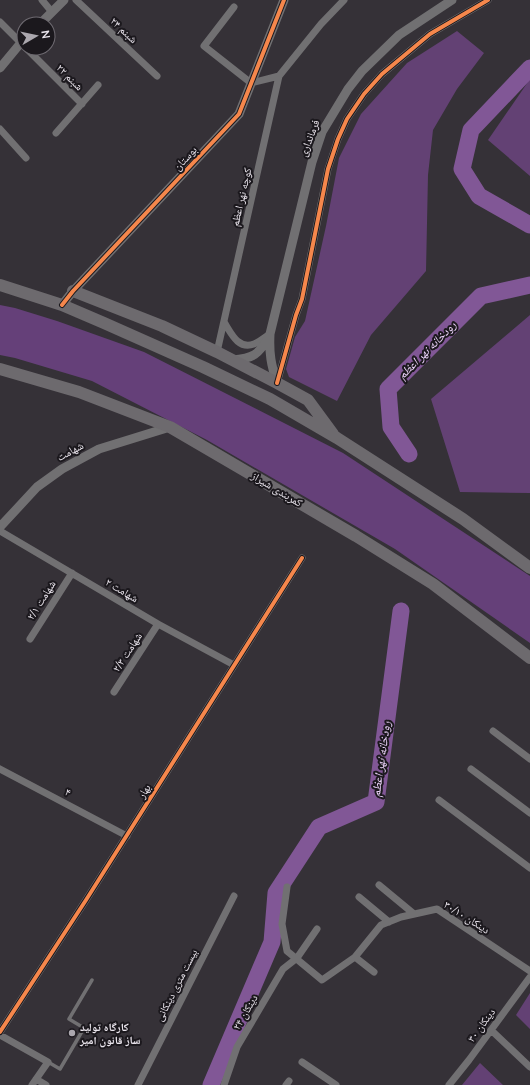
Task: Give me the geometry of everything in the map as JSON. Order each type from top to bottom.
[{"type":"highway","points":[[0,285],[62,305],[203,367],[270,399],[336,438],[463,519],[530,568]]},
{"type":"highway","points":[[73,291],[162,326],[278,383],[308,400],[336,438]]},
{"type":"highway","name":"کمربندی شیراز","points":[[0,369],[78,392],[170,426],[336,524],[433,584],[530,658]]},
{"type":"street","points":[[42,0],[52,12]]},
{"type":"street","points":[[48,16],[64,0]]},
{"type":"street","name":"۲۴ شبنم","points":[[76,0],[157,76]]},
{"type":"street","name":"بوستان","points":[[62,305],[73,291],[239,114],[284,0]]},
{"type":"street","points":[[234,7],[204,46],[251,83],[279,76],[321,24],[344,0]]},
{"type":"street","name":"فرمانداری","points":[[278,383],[269,351],[270,334],[312,162],[322,132],[348,89],[362,70],[399,35],[452,0]]},
{"type":"street","points":[[278,383],[296,315],[302,299],[328,168],[347,119],[364,94],[382,74],[430,34],[488,0]]},
{"type":"street","name":"۲۲ شبنم","points":[[0,22],[16,37]]},
{"type":"street","points":[[0,68],[16,52]]},
{"type":"street","name":"۲۲ شبنم","points":[[36,56],[82,104]]},
{"type":"street","name":"کوچه نهر اعظم","points":[[217,352],[279,76]]},
{"type":"street","points":[[56,133],[98,85]]},
{"type":"street","points":[[0,129],[26,158]]},
{"type":"street","points":[[224,322],[235,340],[243,345],[254,344],[270,334]]},
{"type":"street","name":"فرمانداری","points":[[232,360],[246,359],[254,355],[261,350],[270,334]]},
{"type":"street","name":"شهامت","points":[[0,526],[37,487],[62,469],[99,449],[170,426]]},
{"type":"street","name":"۲ شهامت","points":[[0,531],[158,624],[234,666]]},
{"type":"street","name":"بهار","points":[[0,1032],[127,836],[302,558]]},
{"type":"street","name":"۲/۱ شهامت","points":[[30,639],[72,573]]},
{"type":"street","name":"۲/۳ شهامت","points":[[114,692],[158,624]]},
{"type":"street","points":[[493,731],[530,759]]},
{"type":"street","name":"۴","points":[[0,768],[127,836]]},
{"type":"street","points":[[471,769],[530,813]]},
{"type":"street","points":[[439,800],[530,868]]},
{"type":"street","points":[[379,885],[414,914]]},
{"type":"street","points":[[287,887],[282,924],[287,951],[297,958]]},
{"type":"street","name":"بیست متری دینکانی","points":[[138,1085],[234,896]]},
{"type":"street","points":[[359,897],[389,922]]},
{"type":"street","name":"۳۰/۱۰ دینکان","points":[[297,958],[322,980],[355,957],[381,925],[401,917],[437,909],[530,971]]},
{"type":"street","name":"۲۴ دینکان","points":[[224,1085],[238,1047],[283,969],[297,958],[317,929]]},
{"type":"street","points":[[355,957],[374,972]]},
{"type":"street","name":"۳۰ دینکان","points":[[448,1085],[530,977]]},
{"type":"street","points":[[491,1030],[530,1067]]},
{"type":"street","points":[[0,1035],[48,1062],[34,1082],[46,1085]]},
{"type":"street","points":[[302,1062],[336,1085]]},
{"type":"lane","points":[[48,1062],[60,1069],[84,1028],[70,1019],[92,980]]},
{"type":"shaded area","points":[[457,31],[484,53],[457,89],[433,130],[428,175],[426,271],[371,335],[337,401],[289,377],[286,369],[295,337],[305,321],[339,158],[361,114],[407,63]]},
{"type":"shaded area","points":[[530,79],[530,176],[488,140]]},
{"type":"shaded area","points":[[0,305],[57,321],[144,352],[343,453],[530,576],[530,643],[395,549],[207,440],[92,381],[0,355]]},
{"type":"shaded area","points":[[530,315],[530,493],[460,492],[431,399]]},
{"type":"shaded area","points":[[530,993],[530,1029],[516,1015]]},
{"type":"shaded area","points":[[480,1063],[503,1085],[462,1085]]},
{"type":"waterway","name":"رودخانه نهر اعظم","points":[[530,68],[471,130],[462,169],[479,196],[530,225]]},
{"type":"waterway","name":"رودخانه نهر اعظم","points":[[409,454],[391,427],[388,389],[481,296],[530,285]]},
{"type":"waterway","name":"رودخانه نهر اعظم","points":[[211,1085],[272,942],[276,893],[319,827],[376,802],[401,611]]},
{"type":"cycle path","points":[[62,305],[73,291],[239,114],[284,0]]},
{"type":"cycle path","points":[[277,383],[302,299],[328,169],[338,139],[347,119],[364,94],[382,74],[430,34],[488,0]]},
{"type":"cycle path","points":[[0,1032],[86,900],[302,558]]},
{"type":"place","name":"کارگاه تولید ساز قانون امیر","points":[[72,1033]]}]
